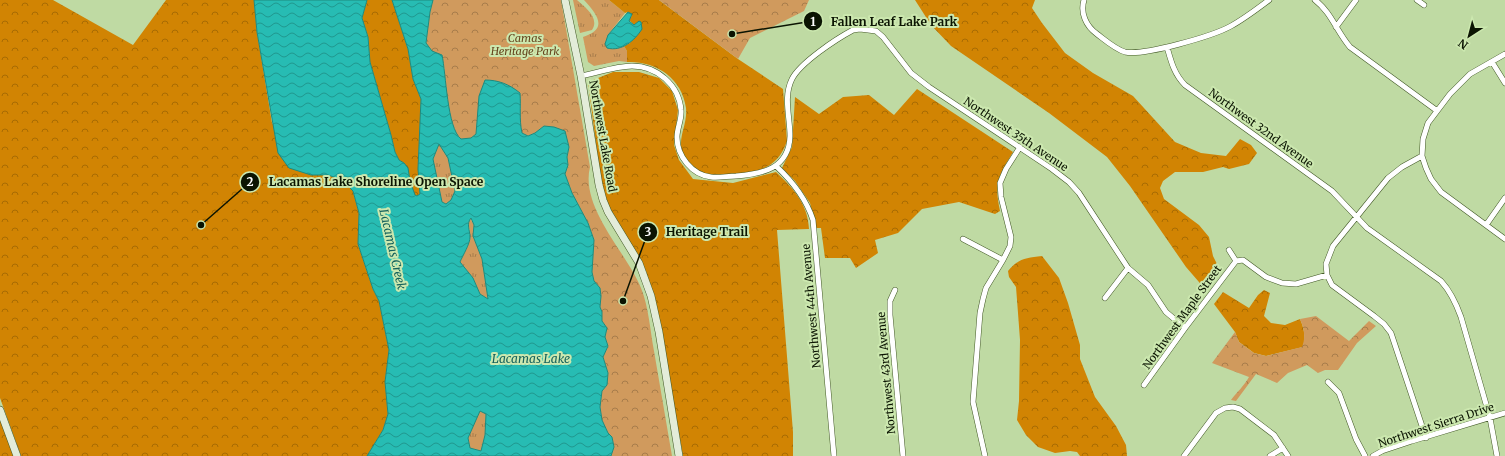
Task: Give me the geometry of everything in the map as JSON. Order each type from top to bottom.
[{"type":"main road","name":"Northwest Lake Road","points":[[565,0],[581,76],[599,185],[608,212],[639,263],[651,296],[660,339],[679,456]]},
{"type":"main road","points":[[0,410],[17,456]]},
{"type":"street","points":[[1084,0],[1083,15],[1093,32],[1125,52],[1139,52],[1167,47],[1214,34],[1232,26],[1268,0]]},
{"type":"street","points":[[1315,0],[1328,13],[1341,37],[1350,47],[1436,110]]},
{"type":"street","points":[[1336,27],[1356,0]]},
{"type":"street","points":[[1417,0],[1424,5]]},
{"type":"street","name":"Northwest 35th Avenue","points":[[776,166],[784,156],[789,144],[790,135],[787,96],[790,83],[795,75],[806,63],[847,33],[860,29],[876,31],[883,36],[911,73],[929,87],[1052,169],[1074,187],[1128,268],[1148,285],[1166,312],[1185,328]]},
{"type":"street","name":"Northwest 32nd Avenue","points":[[1167,47],[1171,63],[1177,77],[1185,85],[1332,191],[1367,228],[1441,281],[1448,289],[1455,300],[1461,317],[1490,418],[1497,456]]},
{"type":"street","points":[[1505,54],[1470,74],[1436,110],[1428,123],[1423,140],[1422,156],[1431,179],[1441,192],[1505,239]]},
{"type":"street","points":[[1492,62],[1505,83]]},
{"type":"street","points":[[581,76],[632,66],[646,68],[662,76],[671,85],[680,103],[681,114],[677,137],[680,153],[689,166],[701,174],[710,177],[748,175],[766,171],[776,166]]},
{"type":"street","points":[[985,456],[973,402],[981,304],[986,288],[1004,260],[1010,246],[1011,237],[1001,197],[1000,183],[1006,169],[1020,148]]},
{"type":"street","points":[[1422,156],[1402,167],[1388,178],[1332,246],[1326,264],[1327,275],[1332,285],[1384,324],[1391,332],[1426,438]]},
{"type":"street","name":"Northwest 44th Avenue","points":[[776,166],[802,195],[813,220],[834,456]]},
{"type":"street","points":[[1486,225],[1505,198]]},
{"type":"street","points":[[963,239],[1004,260]]},
{"type":"street","points":[[1229,250],[1236,261],[1242,260],[1266,277],[1282,283],[1296,284],[1327,275]]},
{"type":"street","name":"Northwest Maple Street","points":[[1144,385],[1236,261]]},
{"type":"street","points":[[1105,298],[1128,268]]},
{"type":"street","name":"Northwest 43rd Avenue","points":[[895,290],[890,301],[890,315],[903,456]]},
{"type":"street","points":[[1328,382],[1339,393],[1364,456]]},
{"type":"street","points":[[1184,456],[1216,413],[1225,408],[1232,407],[1240,409],[1274,435],[1288,456]]},
{"type":"street","name":"Northwest Sierra Drive","points":[[1373,456],[1382,451],[1505,413]]},
{"type":"street","points":[[1270,456],[1283,448]]},
{"type":"green space","points":[[0,0],[53,0],[133,45],[166,0],[254,0],[257,32],[272,123],[311,175],[328,175],[342,180],[353,191],[359,213],[358,244],[373,289],[379,301],[389,350],[385,382],[388,414],[383,430],[367,456],[21,456],[0,398]]},
{"type":"green space","points":[[367,0],[392,0],[408,49],[413,79],[421,99],[418,169],[420,194],[417,196],[414,195],[404,163],[399,160],[395,152],[370,62],[368,37],[362,18]]},
{"type":"green space","name":"Camas Heritage Park","points":[[433,0],[561,0],[590,167],[589,183],[592,198],[606,230],[634,274],[644,296],[672,456],[611,456],[614,446],[612,437],[608,433],[602,420],[600,407],[602,391],[607,385],[608,373],[603,357],[608,346],[605,337],[607,328],[602,321],[600,288],[594,281],[592,272],[594,240],[588,223],[572,193],[565,174],[568,165],[567,157],[569,147],[544,126],[535,133],[527,136],[522,133],[519,119],[521,105],[477,120],[476,134],[471,138],[461,140],[453,126],[444,65],[426,43]]},
{"type":"green space","points":[[573,0],[577,0],[593,17],[594,26],[592,30],[580,33]]},
{"type":"green space","points":[[584,0],[609,0],[625,13],[608,35],[610,49],[624,46],[627,51],[627,62],[619,61],[594,66],[588,62],[583,37],[596,30],[598,21],[593,11]]},
{"type":"green space","points":[[609,0],[659,0],[738,59],[783,89],[787,141],[779,157],[764,168],[742,174],[706,174],[695,169],[689,164],[681,148],[686,115],[684,97],[673,80],[666,73],[657,68],[638,62],[627,62],[627,51],[624,46],[630,43],[634,25],[629,20],[632,15],[628,12],[625,13]]},
{"type":"green space","points":[[659,0],[809,0],[804,11],[750,38],[738,59]]},
{"type":"green space","points":[[915,0],[1035,0],[1032,8],[1065,53],[1093,73],[1133,96],[1175,142],[1201,153],[1226,156],[1240,139],[1251,145],[1257,153],[1249,164],[1229,169],[1223,167],[1203,172],[1175,172],[1163,181],[1160,188],[1164,199],[1199,225],[1209,237],[1213,256],[1219,268],[1205,289],[1186,267],[1130,186],[1107,157],[1049,113],[951,46],[931,25]]},
{"type":"green space","points":[[613,72],[639,72],[659,78],[672,91],[678,110],[674,145],[679,160],[693,179],[733,183],[776,172],[794,190],[803,204],[809,229],[777,230],[793,432],[793,456],[683,456],[662,329],[646,271],[606,201],[599,167],[588,82]]},
{"type":"green space","points":[[917,89],[1013,152],[999,180],[997,193],[1000,211],[995,214],[959,202],[922,209],[898,233],[875,240],[878,253],[856,268],[850,258],[825,258],[821,228],[816,228],[810,203],[795,181],[782,168],[792,147],[795,97],[819,114],[843,97],[869,95],[894,115]]},
{"type":"green space","points":[[439,143],[448,158],[455,191],[451,200],[446,204],[442,202],[433,159]]},
{"type":"green space","points":[[470,218],[474,225],[473,236],[482,259],[488,299],[480,294],[473,278],[460,262],[470,240],[468,223]]},
{"type":"green space","points":[[1042,256],[1059,278],[1080,345],[1080,359],[1095,397],[1116,426],[1126,445],[1127,456],[1080,456],[1077,452],[1070,451],[1055,453],[1038,447],[1026,435],[1017,420],[1019,401],[1020,340],[1016,287],[1009,277],[1008,271],[1016,263],[1023,259]]},
{"type":"green space","points":[[1264,290],[1270,293],[1264,316],[1271,323],[1285,325],[1300,319],[1304,333],[1303,347],[1266,356],[1254,353],[1239,342],[1235,332],[1214,304],[1223,292],[1249,308],[1258,295]]},
{"type":"green space","points":[[1316,316],[1349,341],[1369,321],[1376,326],[1357,343],[1338,370],[1325,370],[1318,373],[1307,365],[1288,373],[1277,383],[1256,374],[1236,401],[1231,400],[1249,377],[1212,363],[1235,332],[1239,342],[1254,353],[1266,356],[1302,347],[1304,333],[1300,319]]},
{"type":"green space","points":[[480,410],[486,414],[485,435],[481,451],[470,448],[468,438]]},
{"type":"green space","points":[[0,419],[14,456],[0,456]]},
{"type":"water","name":"Lacamas Lake","points":[[254,0],[367,0],[362,18],[368,37],[370,62],[395,152],[399,160],[408,168],[410,181],[415,195],[417,196],[420,194],[418,169],[421,99],[413,79],[408,49],[392,0],[433,0],[426,43],[432,51],[442,55],[450,112],[456,133],[461,139],[471,138],[476,134],[479,96],[485,80],[503,83],[520,93],[520,118],[522,133],[528,136],[544,126],[554,127],[565,131],[569,147],[567,157],[568,165],[565,174],[572,193],[588,223],[594,240],[592,272],[594,281],[600,288],[602,321],[607,328],[605,337],[608,346],[603,357],[608,373],[607,385],[602,391],[600,407],[602,420],[608,433],[612,437],[614,447],[611,456],[367,456],[383,430],[388,414],[385,382],[389,350],[379,301],[373,289],[358,244],[359,213],[353,191],[342,180],[328,175],[311,175],[289,168],[278,153],[257,32]],"holes":[[[439,144],[448,158],[455,191],[451,200],[446,204],[442,202],[433,159]],[[471,218],[474,225],[473,236],[482,259],[488,299],[480,294],[473,278],[460,262],[470,240],[468,225]],[[480,411],[486,414],[485,435],[481,451],[470,448],[468,438]]]},
{"type":"water","points":[[628,12],[632,14],[629,21],[634,25],[639,21],[641,22],[642,29],[632,41],[623,47],[613,49],[607,48],[605,44],[608,35]]},
{"type":"place","name":"Fallen Leaf Lake Park","points":[[732,34]]},
{"type":"place","name":"Lacamas Lake Shoreline Open Space","points":[[201,225]]},
{"type":"place","name":"Heritage Trail","points":[[623,301]]},
{"type":"water label","name":"Lacamas Creek","points":[[393,249]]}]
